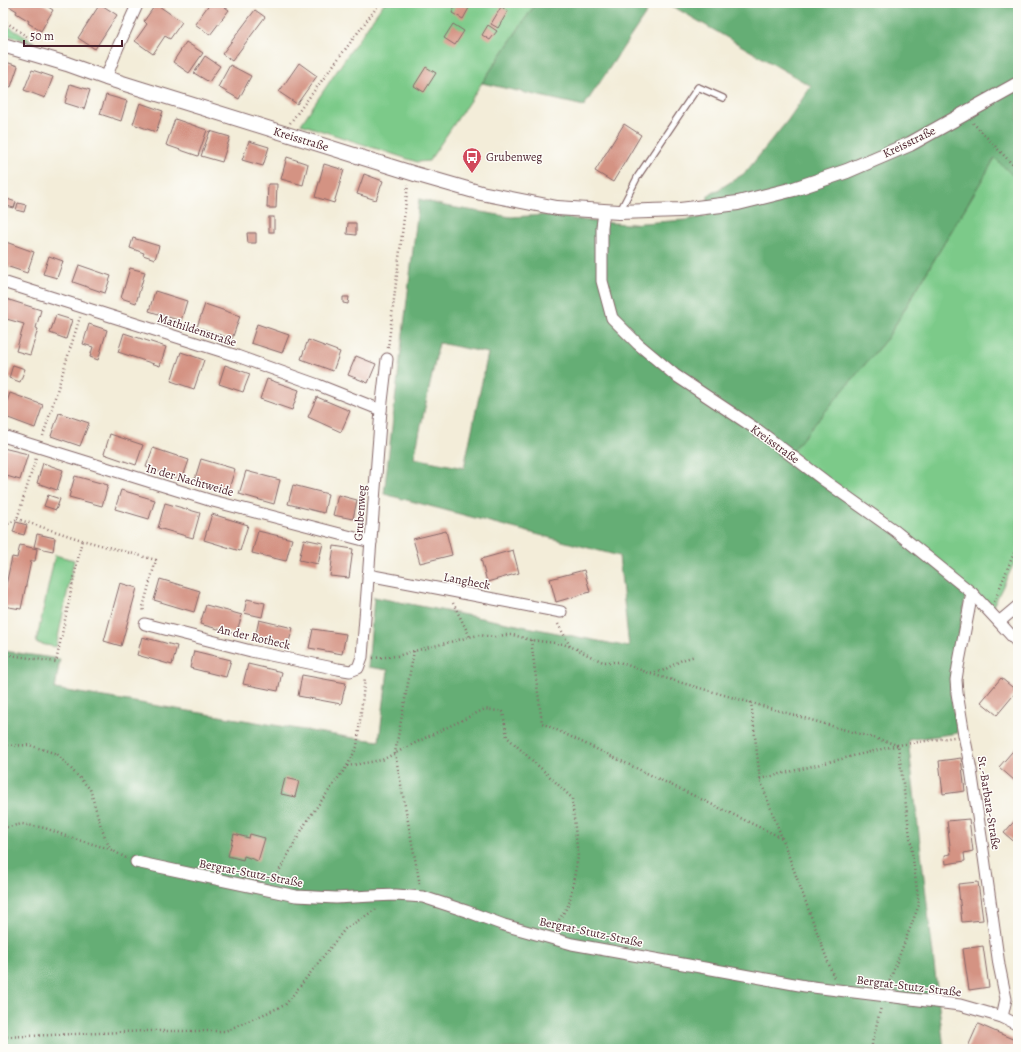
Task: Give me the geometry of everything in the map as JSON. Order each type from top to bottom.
[{"type":"street","points":[[106,78],[138,3]]},
{"type":"street","name":"Kreisstraße","points":[[3,45],[282,133],[481,193],[557,208],[604,212],[680,210],[731,204],[794,189],[847,171],[910,144],[1018,84]]},
{"type":"street","name":"Kreisstraße","points":[[604,212],[602,227],[602,281],[612,318],[638,344],[675,375],[759,431],[825,481],[894,530],[972,593],[1018,643]]},
{"type":"street","name":"Mathildenstraße","points":[[3,282],[237,356],[318,385],[381,410]]},
{"type":"street","name":"Grubenweg","points":[[358,668],[362,657],[381,410],[387,359]]},
{"type":"street","name":"In der Nachtweide","points":[[3,436],[209,500],[371,542]]},
{"type":"street","name":"Langheck","points":[[368,574],[561,612]]},
{"type":"street","name":"St.-Barbara-Straße","points":[[972,593],[956,680],[982,842],[999,965],[1006,999],[1002,1017]]},
{"type":"street","points":[[999,622],[1018,606]]},
{"type":"street","name":"An der Rotheck","points":[[145,624],[250,651],[350,671],[358,668]]},
{"type":"street","name":"Bergrat-Stutz-Straße","points":[[136,862],[296,896],[336,898],[396,895],[423,897],[504,925],[572,944],[805,986],[960,1005],[1002,1017],[1018,1025]]},
{"type":"lane","points":[[619,212],[638,176],[698,87],[723,98]]},
{"type":"path","points":[[282,133],[380,3]]},
{"type":"path","points":[[965,113],[1014,166]]},
{"type":"path","points":[[387,359],[410,172]]},
{"type":"path","points":[[3,534],[6,525],[17,519],[83,307]]},
{"type":"path","points":[[17,519],[82,540],[156,560],[143,607],[145,624]]},
{"type":"path","points":[[3,654],[56,662],[82,540]]},
{"type":"path","points":[[990,612],[1018,543]]},
{"type":"path","points":[[447,590],[470,637]]},
{"type":"path","points":[[550,609],[570,646]]},
{"type":"path","points":[[362,657],[380,658],[398,656],[414,650],[478,635],[495,637],[513,635],[531,640],[563,644],[603,662],[618,662],[649,673],[898,744]]},
{"type":"path","points":[[531,640],[542,723],[782,838]]},
{"type":"path","points":[[414,650],[395,753],[423,897]]},
{"type":"path","points":[[649,673],[662,671],[682,660],[695,656]]},
{"type":"path","points":[[268,890],[308,818],[347,766],[357,747],[365,678],[358,668]]},
{"type":"path","points":[[751,702],[760,779],[839,990]]},
{"type":"path","points":[[347,766],[382,760],[485,709],[503,712],[507,737],[572,798],[578,857],[568,904],[548,937]]},
{"type":"path","points":[[760,779],[898,744],[964,735]]},
{"type":"path","points":[[872,1049],[872,1043],[884,996],[919,905],[898,744]]},
{"type":"path","points":[[3,746],[29,745],[57,754],[90,789],[101,827],[110,849]]},
{"type":"path","points":[[3,828],[22,824],[45,828],[71,838],[110,849],[136,862]]},
{"type":"path","points":[[3,1037],[225,1031],[285,1005],[345,929],[396,895]]},
{"type":"green space","points":[[384,3],[536,3],[429,161],[417,162],[301,124]]},
{"type":"green space","points":[[536,3],[653,3],[584,106],[482,83]]},
{"type":"green space","points":[[667,3],[1018,3],[1018,181],[995,158],[888,337],[787,457],[891,531],[966,593],[950,692],[958,733],[908,740],[944,1049],[3,1049],[3,651],[60,659],[55,689],[379,741],[388,670],[368,667],[374,597],[629,647],[619,556],[384,494],[419,199],[445,206],[511,217],[544,215],[598,222],[628,224],[685,220],[707,216],[708,196],[745,173],[788,120],[811,86]],"holes":[[[439,343],[488,353],[464,468],[414,458]]]},
{"type":"green space","points":[[3,23],[35,43],[3,34]]},
{"type":"green space","points":[[995,158],[1018,181],[1018,556],[989,614],[966,593],[786,457],[888,337]]},
{"type":"green space","points":[[55,555],[74,560],[56,647],[36,643]]},
{"type":"building","points":[[4,3],[42,3],[53,10],[41,31],[16,13],[17,11]]},
{"type":"building","points":[[210,3],[219,3],[229,10],[210,35],[195,24]]},
{"type":"building","points":[[457,3],[469,8],[463,19],[452,13]]},
{"type":"building","points":[[100,4],[117,15],[95,49],[78,38]]},
{"type":"building","points":[[156,4],[182,22],[170,39],[165,36],[153,54],[135,41],[147,24],[144,21]]},
{"type":"building","points":[[501,7],[508,11],[498,28],[491,24]]},
{"type":"building","points":[[255,10],[265,17],[232,61],[222,54]]},
{"type":"building","points":[[453,24],[464,31],[455,45],[444,38]]},
{"type":"building","points":[[488,25],[497,31],[490,40],[482,35]]},
{"type":"building","points":[[186,42],[203,53],[189,73],[173,62]]},
{"type":"building","points":[[205,56],[220,66],[209,82],[194,73]]},
{"type":"building","points":[[3,61],[18,66],[11,87],[3,85]]},
{"type":"building","points":[[299,63],[317,76],[297,104],[279,92]]},
{"type":"building","points":[[230,65],[251,76],[239,99],[218,87]]},
{"type":"building","points":[[426,67],[436,73],[424,92],[414,86]]},
{"type":"building","points":[[32,70],[53,77],[45,98],[24,90]]},
{"type":"building","points":[[70,84],[90,90],[84,109],[65,103]]},
{"type":"building","points":[[106,95],[127,101],[121,121],[100,114]]},
{"type":"building","points":[[140,103],[163,111],[156,132],[133,124]]},
{"type":"building","points":[[175,119],[207,130],[198,156],[166,145]]},
{"type":"building","points":[[624,124],[641,135],[613,182],[595,171]]},
{"type":"building","points":[[210,131],[230,137],[222,162],[201,156]]},
{"type":"building","points":[[249,141],[269,147],[263,166],[242,160]]},
{"type":"building","points":[[287,157],[308,164],[303,185],[281,179]]},
{"type":"building","points":[[324,164],[344,170],[334,203],[315,197]]},
{"type":"building","points":[[364,174],[383,181],[376,200],[357,194]]},
{"type":"building","points":[[268,184],[277,184],[276,208],[267,208]]},
{"type":"building","points":[[4,198],[16,202],[14,208],[3,205]]},
{"type":"building","points":[[18,203],[26,205],[24,212],[16,210]]},
{"type":"building","points":[[269,217],[274,217],[274,232],[269,232]]},
{"type":"building","points":[[348,223],[356,223],[356,235],[347,234]]},
{"type":"building","points":[[247,233],[256,233],[256,243],[248,243]]},
{"type":"building","points":[[133,238],[159,246],[155,259],[130,248]]},
{"type":"building","points":[[3,241],[34,252],[27,273],[3,265]]},
{"type":"building","points":[[49,256],[63,261],[57,278],[43,274]]},
{"type":"building","points":[[79,265],[111,276],[105,293],[73,282]]},
{"type":"building","points":[[130,268],[145,272],[136,303],[121,298]]},
{"type":"building","points":[[155,291],[187,301],[181,321],[149,311]]},
{"type":"building","points":[[343,297],[349,297],[348,304],[343,303]]},
{"type":"building","points":[[3,298],[41,310],[36,328],[38,329],[30,355],[16,351],[24,324],[3,318]]},
{"type":"building","points":[[205,304],[240,316],[232,339],[197,327]]},
{"type":"building","points":[[56,315],[72,320],[66,339],[50,333]]},
{"type":"building","points":[[89,324],[107,330],[98,360],[90,357],[93,347],[83,344]]},
{"type":"building","points":[[257,324],[289,335],[282,353],[251,343]]},
{"type":"building","points":[[124,333],[166,347],[160,366],[118,352]]},
{"type":"building","points":[[308,340],[340,352],[333,371],[301,359]]},
{"type":"building","points":[[181,352],[204,360],[194,389],[171,381]]},
{"type":"building","points":[[356,356],[376,364],[368,383],[348,375]]},
{"type":"building","points":[[13,365],[25,369],[20,382],[9,378]]},
{"type":"building","points":[[225,365],[250,374],[243,392],[219,384]]},
{"type":"building","points":[[267,379],[299,390],[292,410],[260,399]]},
{"type":"building","points":[[10,393],[43,405],[35,428],[3,416]]},
{"type":"building","points":[[317,397],[350,411],[341,432],[308,417]]},
{"type":"building","points":[[59,413],[89,423],[80,446],[51,436]]},
{"type":"building","points":[[110,434],[143,445],[136,465],[104,454]]},
{"type":"building","points":[[3,448],[28,454],[20,480],[3,475]]},
{"type":"building","points":[[153,448],[189,460],[182,480],[146,467]]},
{"type":"building","points":[[201,459],[235,469],[228,492],[194,482]]},
{"type":"building","points":[[43,463],[63,470],[57,490],[37,483]]},
{"type":"building","points":[[246,471],[280,480],[274,504],[239,494]]},
{"type":"building","points":[[75,476],[108,485],[102,506],[69,497]]},
{"type":"building","points":[[293,485],[328,494],[324,513],[288,504]]},
{"type":"building","points":[[121,490],[155,500],[149,519],[115,509]]},
{"type":"building","points":[[48,495],[60,499],[56,510],[44,506]]},
{"type":"building","points":[[338,495],[357,500],[353,519],[333,515]]},
{"type":"building","points":[[165,503],[200,513],[193,538],[158,528]]},
{"type":"building","points":[[212,514],[248,525],[240,551],[204,540]]},
{"type":"building","points":[[16,522],[27,525],[24,535],[13,532]]},
{"type":"building","points":[[258,531],[292,539],[286,561],[252,553]]},
{"type":"building","points":[[446,531],[452,555],[420,563],[413,539]]},
{"type":"building","points":[[37,534],[55,538],[53,551],[34,547]]},
{"type":"building","points":[[304,539],[323,543],[318,564],[299,560]]},
{"type":"building","points":[[20,545],[37,549],[35,561],[31,561],[21,609],[3,606],[3,599],[12,557],[17,558]]},
{"type":"building","points":[[334,546],[353,549],[349,578],[330,576]]},
{"type":"building","points":[[513,550],[519,573],[487,582],[481,559]]},
{"type":"building","points":[[584,570],[590,592],[556,602],[550,579]]},
{"type":"building","points":[[160,579],[200,591],[194,612],[154,600]]},
{"type":"building","points":[[120,583],[137,588],[121,646],[104,641]]},
{"type":"building","points":[[247,599],[265,603],[262,617],[244,613]]},
{"type":"building","points":[[206,605],[242,615],[236,634],[200,624]]},
{"type":"building","points":[[259,620],[293,628],[288,645],[255,638]]},
{"type":"building","points":[[313,629],[346,634],[342,654],[309,648]]},
{"type":"building","points":[[142,637],[177,646],[172,665],[137,655]]},
{"type":"building","points":[[194,651],[231,660],[226,677],[190,668]]},
{"type":"building","points":[[248,664],[282,672],[278,691],[243,684]]},
{"type":"building","points":[[302,675],[346,683],[341,704],[298,696]]},
{"type":"building","points":[[1001,678],[1017,691],[997,715],[981,702]]},
{"type":"building","points":[[1018,745],[1018,777],[1015,781],[999,767]]},
{"type":"building","points":[[961,758],[965,791],[943,794],[939,761]]},
{"type":"building","points":[[285,778],[299,781],[295,797],[281,794]]},
{"type":"building","points":[[1018,817],[1018,845],[1004,833]]},
{"type":"building","points":[[969,819],[973,851],[964,853],[965,861],[946,864],[945,855],[951,854],[947,821]]},
{"type":"building","points":[[234,834],[249,838],[250,834],[265,838],[258,861],[244,856],[243,860],[228,856]]},
{"type":"building","points":[[978,882],[983,920],[962,922],[958,884]]},
{"type":"building","points":[[983,946],[989,987],[969,990],[963,949]]},
{"type":"building","points":[[978,1024],[1017,1041],[1014,1049],[967,1049]]},
{"type":"place","name":"Grubenweg","points":[[472,174]]}]
